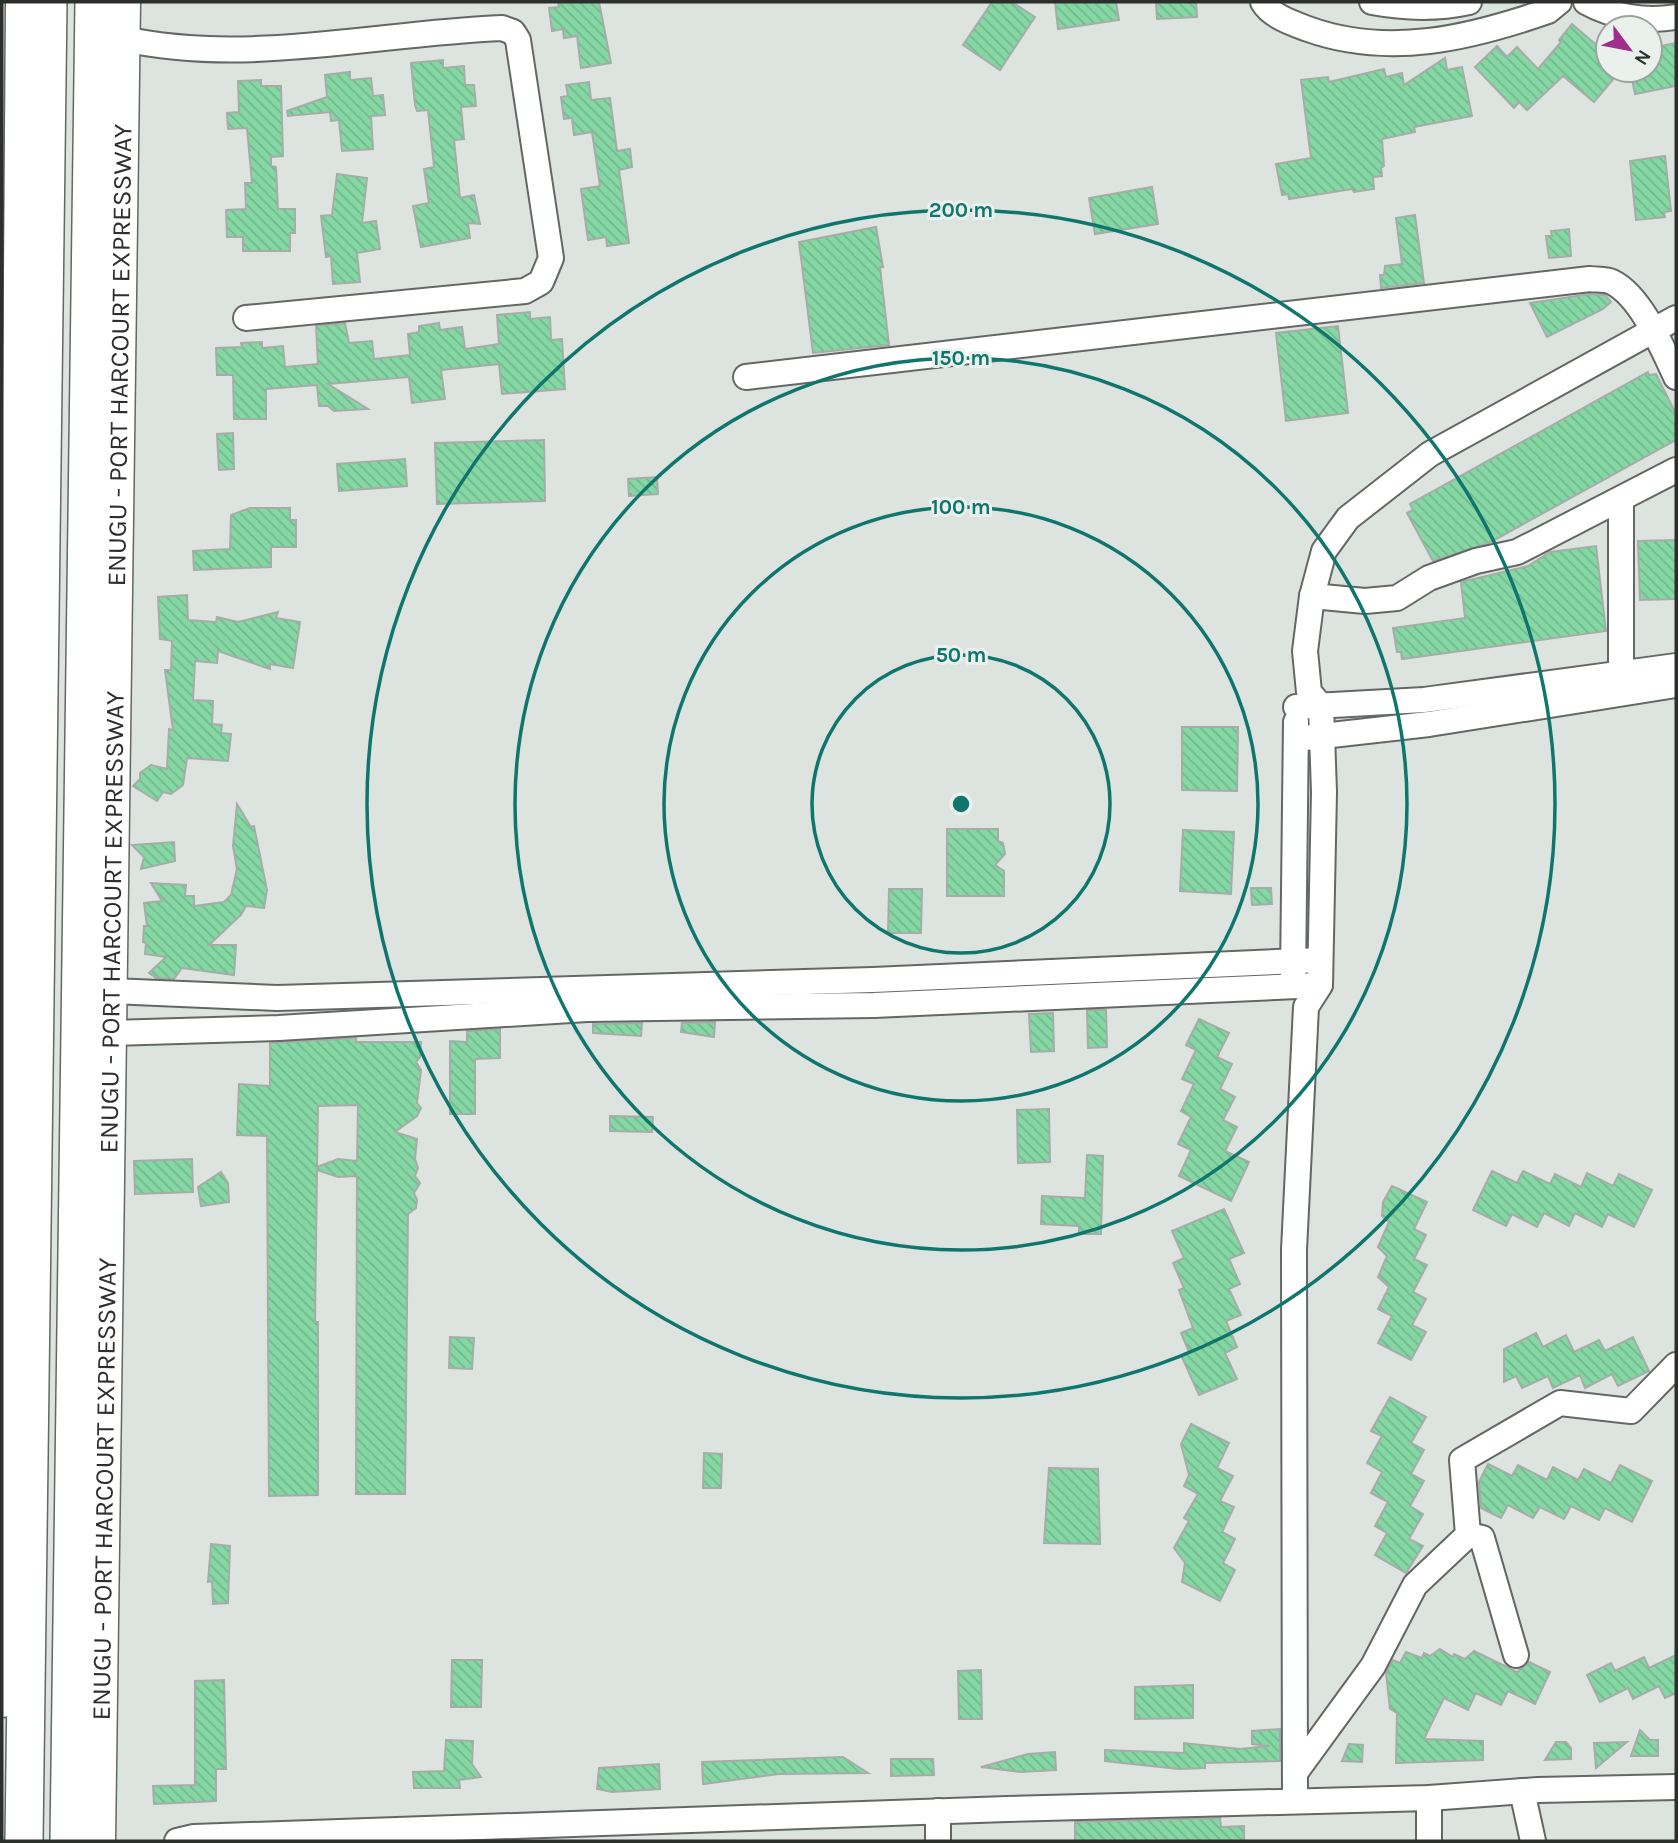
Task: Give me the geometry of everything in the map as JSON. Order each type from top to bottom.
[{"type":"highway","points":[[24,1841],[48,2]]},
{"type":"highway","name":"ENUGU - PORT HARCOURT EXPRESSWAY","points":[[69,1841],[94,2]]},
{"type":"main road","points":[[2,1701],[7,1035],[22,2]]},
{"type":"main road","name":"ENUGU - PORT HARCOURT EXPRESSWAY","points":[[99,1841],[124,2]]},
{"type":"street","points":[[1263,2],[1266,8],[1290,23],[1322,34],[1361,42],[1399,44],[1454,39],[1548,11],[1559,2]]},
{"type":"street","points":[[1372,2],[1410,7],[1449,6],[1469,2]]},
{"type":"street","points":[[1586,2],[1605,12],[1657,20],[1676,17]]},
{"type":"street","points":[[124,38],[165,48],[214,51],[502,28],[513,32],[522,49],[551,258],[541,282],[525,291],[246,318]]},
{"type":"street","points":[[746,377],[1590,279],[1611,281],[1628,295],[1653,330],[1676,377]]},
{"type":"street","points":[[111,1033],[279,1028],[587,1009],[874,1005],[1160,990],[1299,997],[1320,985],[1323,737],[1309,702],[1305,651],[1312,596],[1324,551],[1348,518],[1385,486],[1430,454],[1676,318]]},
{"type":"street","points":[[1312,596],[1365,601],[1396,598],[1429,578],[1476,561],[1517,552],[1621,501],[1676,470]]},
{"type":"street","points":[[1621,501],[1621,673]]},
{"type":"street","points":[[1309,702],[1424,700],[1676,666]]},
{"type":"street","points":[[1296,739],[1676,685]]},
{"type":"street","points":[[1295,1800],[1294,1250],[1299,997],[1293,962],[1296,739],[1309,702]]},
{"type":"street","points":[[111,991],[277,998],[846,981],[1320,961]]},
{"type":"street","points":[[1468,1535],[1462,1460],[1560,1403],[1631,1411],[1676,1365]]},
{"type":"street","points":[[1295,1773],[1373,1666],[1415,1585],[1468,1535]]},
{"type":"street","points":[[1468,1535],[1482,1538],[1516,1655]]},
{"type":"street","points":[[177,1841],[194,1836],[1295,1800],[1429,1798],[1522,1791],[1676,1787]]},
{"type":"street","points":[[1522,1791],[1533,1841]]},
{"type":"street","points":[[1429,1798],[1429,1841]]},
{"type":"street","points":[[938,1811],[938,1841]]},
{"type":"building","points":[[558,2],[599,2],[611,63],[581,68],[577,36],[564,38],[563,29],[552,31],[549,8],[559,7]]},
{"type":"building","points":[[992,2],[1012,2],[1035,17],[1000,70],[963,45]]},
{"type":"building","points":[[1055,2],[1116,2],[1119,20],[1058,29]]},
{"type":"building","points":[[1156,2],[1196,2],[1197,17],[1157,19]]},
{"type":"building","points":[[1572,24],[1594,43],[1594,84],[1609,84],[1594,102],[1563,76],[1527,110],[1519,102],[1514,108],[1475,67],[1497,46],[1507,57],[1517,47],[1538,69],[1561,42],[1559,40]]},
{"type":"building","points":[[1676,43],[1676,86],[1635,94],[1633,84],[1664,84],[1664,45]]},
{"type":"building","points":[[1445,58],[1447,70],[1462,67],[1472,116],[1414,127],[1415,132],[1382,139],[1384,166],[1381,168],[1382,176],[1373,177],[1374,189],[1354,192],[1352,189],[1289,199],[1288,194],[1282,195],[1276,164],[1311,158],[1301,80],[1328,77],[1329,82],[1384,69],[1386,77],[1402,73],[1404,85]]},
{"type":"building","points":[[443,60],[443,68],[464,66],[465,85],[474,85],[476,106],[461,107],[464,139],[454,140],[460,198],[474,195],[480,224],[468,223],[470,238],[421,247],[413,206],[429,203],[424,169],[434,167],[428,110],[417,111],[411,63]]},
{"type":"building","points":[[350,72],[350,80],[371,78],[373,96],[383,95],[385,115],[371,116],[373,149],[342,151],[339,120],[331,121],[330,112],[288,116],[287,111],[327,97],[325,75]]},
{"type":"building","points":[[261,80],[261,86],[281,86],[283,156],[271,157],[271,166],[276,167],[278,209],[295,209],[295,233],[290,233],[290,251],[243,251],[243,237],[227,237],[226,210],[246,209],[245,183],[252,183],[247,128],[228,129],[227,113],[239,112],[238,81]]},
{"type":"building","points":[[589,82],[591,100],[610,98],[617,151],[630,149],[632,167],[619,170],[629,243],[607,246],[606,237],[588,240],[581,189],[600,186],[592,132],[574,135],[572,118],[564,119],[561,97],[568,96],[566,85]]},
{"type":"building","points":[[1665,156],[1671,211],[1664,212],[1665,217],[1636,220],[1630,161]]},
{"type":"building","points":[[337,174],[367,178],[362,223],[376,221],[380,249],[357,253],[360,282],[333,284],[331,256],[326,257],[321,216],[332,215]]},
{"type":"building","points":[[1152,187],[1158,224],[1095,234],[1089,198]]},
{"type":"building","points":[[1415,215],[1424,283],[1381,288],[1380,275],[1384,275],[1385,266],[1402,264],[1396,218]]},
{"type":"building","points":[[876,227],[883,267],[880,267],[889,345],[813,353],[799,242]]},
{"type":"building","points":[[1569,229],[1571,256],[1549,258],[1546,236],[1552,236],[1551,231]]},
{"type":"building","points":[[1590,294],[1605,295],[1611,302],[1603,309],[1547,337],[1530,303]]},
{"type":"building","points":[[530,312],[530,319],[550,317],[551,340],[562,339],[565,389],[502,394],[499,364],[441,370],[445,399],[412,403],[409,377],[328,384],[368,409],[334,411],[328,406],[319,406],[317,385],[266,389],[266,419],[234,419],[233,375],[217,375],[216,348],[242,347],[241,343],[262,342],[262,348],[283,346],[285,367],[318,364],[316,326],[345,323],[349,343],[372,341],[374,359],[410,355],[408,334],[419,332],[419,326],[439,323],[440,330],[462,327],[465,349],[499,344],[497,315]]},
{"type":"building","points":[[1338,326],[1348,413],[1286,421],[1276,333]]},
{"type":"building","points":[[1648,372],[1649,375],[1656,374],[1676,414],[1676,440],[1489,543],[1433,561],[1407,513],[1413,510],[1410,504]]},
{"type":"building","points":[[233,433],[234,469],[219,470],[217,434]]},
{"type":"building","points":[[544,440],[545,501],[437,504],[435,443]]},
{"type":"building","points":[[405,459],[407,486],[339,491],[337,464]]},
{"type":"building","points":[[657,477],[658,494],[629,496],[628,479]]},
{"type":"building","points":[[250,508],[290,508],[290,520],[296,520],[296,547],[271,547],[271,567],[194,570],[193,551],[230,549],[231,515]]},
{"type":"building","points":[[1676,540],[1676,599],[1640,600],[1638,541]]},
{"type":"building","points":[[1596,546],[1606,631],[1402,659],[1401,652],[1397,652],[1393,628],[1465,618],[1461,582],[1528,566],[1550,552]]},
{"type":"building","points":[[187,595],[188,620],[216,622],[217,617],[238,622],[278,612],[276,618],[300,622],[293,668],[270,664],[270,669],[218,651],[217,663],[195,661],[193,700],[213,701],[212,724],[222,725],[221,733],[231,734],[228,761],[187,758],[183,785],[171,794],[163,792],[157,801],[133,786],[140,779],[140,773],[151,765],[167,769],[169,729],[173,730],[165,670],[171,670],[172,641],[160,639],[158,597]]},
{"type":"building","points":[[1182,727],[1238,727],[1237,791],[1182,790]]},
{"type":"building","points":[[237,804],[251,827],[254,826],[267,890],[264,908],[246,906],[241,915],[209,945],[236,945],[234,975],[182,968],[174,979],[156,978],[149,973],[166,957],[145,954],[146,943],[143,942],[144,926],[147,926],[144,903],[162,901],[151,883],[186,885],[185,896],[194,896],[194,906],[224,902],[231,895],[237,869],[233,846]]},
{"type":"building","points":[[947,829],[998,829],[998,841],[1003,843],[1005,854],[995,865],[1004,871],[1004,896],[947,896]]},
{"type":"building","points":[[1183,830],[1234,832],[1231,894],[1180,891]]},
{"type":"building","points":[[174,842],[175,861],[141,869],[144,857],[132,845]]},
{"type":"building","points":[[1251,888],[1271,888],[1272,904],[1252,905]]},
{"type":"building","points":[[889,889],[922,889],[921,933],[888,933]]},
{"type":"building","points":[[1087,1010],[1106,1010],[1107,1047],[1088,1048]]},
{"type":"building","points":[[1053,1013],[1054,1051],[1031,1052],[1029,1014]]},
{"type":"building","points":[[1199,1019],[1229,1033],[1217,1057],[1232,1064],[1220,1089],[1235,1097],[1223,1120],[1237,1127],[1225,1151],[1249,1162],[1231,1201],[1179,1176],[1191,1150],[1178,1144],[1191,1117],[1181,1111],[1194,1084],[1182,1079],[1196,1050],[1186,1045]]},
{"type":"building","points":[[715,1022],[714,1037],[681,1032],[682,1023]]},
{"type":"building","points":[[642,1023],[641,1036],[593,1033],[593,1024]]},
{"type":"building","points":[[500,1029],[500,1058],[475,1059],[475,1114],[450,1114],[450,1041],[467,1042],[467,1031]]},
{"type":"building","points":[[356,1038],[356,1042],[421,1042],[420,1057],[416,1062],[421,1070],[417,1103],[421,1108],[417,1116],[395,1132],[417,1139],[415,1159],[418,1168],[415,1176],[420,1183],[414,1193],[416,1208],[408,1214],[405,1494],[356,1494],[357,1176],[338,1177],[317,1170],[315,1322],[318,1322],[318,1495],[269,1496],[267,1136],[237,1135],[239,1084],[270,1086],[270,1043]],"holes":[[[358,1105],[357,1161],[338,1159],[317,1167],[318,1106]]]},
{"type":"building","points":[[1049,1109],[1050,1162],[1018,1163],[1017,1110]]},
{"type":"building","points":[[610,1116],[653,1117],[652,1132],[610,1131]]},
{"type":"building","points":[[1087,1155],[1103,1156],[1101,1234],[1079,1234],[1079,1226],[1041,1224],[1042,1196],[1085,1198]]},
{"type":"building","points":[[192,1159],[193,1192],[135,1194],[134,1161]]},
{"type":"building","points":[[1492,1171],[1517,1183],[1523,1171],[1550,1184],[1555,1174],[1581,1187],[1587,1173],[1613,1186],[1619,1174],[1652,1190],[1634,1227],[1608,1214],[1602,1227],[1575,1213],[1569,1226],[1544,1213],[1537,1227],[1512,1214],[1506,1226],[1473,1210]]},
{"type":"building","points":[[221,1172],[228,1183],[229,1202],[201,1206],[198,1187]]},
{"type":"building","points":[[1392,1186],[1427,1202],[1414,1229],[1426,1235],[1414,1259],[1427,1265],[1413,1292],[1426,1299],[1412,1325],[1426,1332],[1411,1360],[1378,1343],[1392,1316],[1378,1309],[1389,1287],[1378,1277],[1387,1256],[1378,1247],[1389,1222],[1382,1216],[1383,1202]]},
{"type":"building","points":[[1224,1209],[1244,1253],[1229,1259],[1240,1284],[1229,1289],[1241,1315],[1226,1321],[1237,1347],[1225,1353],[1237,1379],[1199,1395],[1181,1355],[1189,1352],[1181,1333],[1193,1328],[1179,1290],[1184,1288],[1173,1263],[1184,1258],[1172,1231]]},
{"type":"building","points":[[1536,1333],[1543,1347],[1566,1335],[1574,1352],[1599,1340],[1605,1351],[1633,1337],[1649,1371],[1618,1386],[1612,1374],[1585,1388],[1580,1375],[1553,1388],[1548,1376],[1522,1388],[1516,1376],[1504,1382],[1504,1349]]},
{"type":"building","points":[[450,1337],[474,1338],[472,1369],[449,1368]]},
{"type":"building","points":[[1390,1397],[1426,1417],[1411,1443],[1424,1450],[1411,1474],[1424,1481],[1410,1506],[1423,1514],[1409,1539],[1423,1546],[1406,1573],[1375,1555],[1387,1533],[1375,1526],[1388,1502],[1371,1493],[1382,1472],[1367,1463],[1382,1436],[1371,1431]]},
{"type":"building","points":[[1191,1424],[1229,1443],[1217,1468],[1233,1476],[1220,1501],[1234,1507],[1222,1532],[1235,1539],[1223,1563],[1235,1570],[1220,1601],[1182,1582],[1185,1563],[1174,1548],[1189,1521],[1184,1518],[1198,1494],[1184,1486],[1189,1475],[1181,1444]]},
{"type":"building","points":[[704,1453],[722,1454],[721,1488],[703,1488]]},
{"type":"building","points":[[1488,1464],[1512,1476],[1518,1465],[1547,1480],[1553,1467],[1578,1480],[1584,1469],[1611,1483],[1620,1465],[1652,1481],[1632,1522],[1605,1508],[1599,1520],[1571,1506],[1564,1519],[1540,1507],[1533,1518],[1508,1505],[1501,1518],[1481,1508],[1479,1482]]},
{"type":"building","points":[[1049,1468],[1098,1469],[1100,1544],[1044,1543]]},
{"type":"building","points":[[211,1544],[230,1546],[228,1603],[213,1604],[212,1581],[208,1582]]},
{"type":"building","points":[[1440,1649],[1453,1657],[1454,1654],[1465,1659],[1474,1651],[1517,1672],[1529,1662],[1550,1672],[1535,1704],[1508,1691],[1501,1705],[1476,1693],[1468,1710],[1444,1698],[1424,1739],[1483,1741],[1483,1760],[1396,1763],[1397,1713],[1390,1709],[1386,1673],[1393,1660],[1400,1663],[1406,1652],[1422,1658],[1424,1653],[1430,1656]]},
{"type":"building","points":[[1676,1655],[1676,1693],[1665,1698],[1659,1686],[1633,1699],[1628,1688],[1600,1702],[1587,1675],[1611,1663],[1615,1671],[1644,1657],[1649,1668]]},
{"type":"building","points":[[452,1660],[482,1660],[481,1707],[451,1707]]},
{"type":"building","points":[[981,1670],[982,1719],[959,1719],[958,1671]]},
{"type":"building","points":[[224,1680],[226,1769],[216,1769],[216,1801],[154,1804],[153,1786],[195,1785],[195,1681]]},
{"type":"building","points":[[1193,1685],[1193,1718],[1135,1719],[1135,1687]]},
{"type":"building","points":[[1280,1729],[1280,1761],[1205,1763],[1205,1768],[1179,1769],[1105,1761],[1105,1750],[1184,1753],[1184,1743],[1240,1749],[1269,1746],[1252,1744],[1252,1731]]},
{"type":"building","points":[[1640,1730],[1650,1740],[1658,1740],[1658,1756],[1631,1756]]},
{"type":"building","points":[[446,1740],[473,1741],[472,1764],[481,1777],[459,1780],[460,1788],[414,1788],[413,1772],[444,1771]]},
{"type":"building","points":[[1556,1742],[1566,1742],[1571,1748],[1571,1759],[1545,1760]]},
{"type":"building","points":[[1627,1742],[1596,1768],[1594,1743]]},
{"type":"building","points":[[1349,1744],[1363,1745],[1362,1762],[1342,1761]]},
{"type":"building","points":[[1055,1752],[1056,1770],[1021,1772],[981,1767],[1028,1754]]},
{"type":"building","points":[[843,1757],[868,1773],[779,1774],[703,1784],[702,1762]]},
{"type":"building","points":[[891,1759],[933,1759],[934,1775],[891,1776]]},
{"type":"building","points":[[659,1764],[660,1789],[612,1792],[597,1789],[599,1768]]},
{"type":"building","points":[[1220,1818],[1221,1827],[1244,1826],[1244,1841],[1075,1841],[1075,1822]]}]
